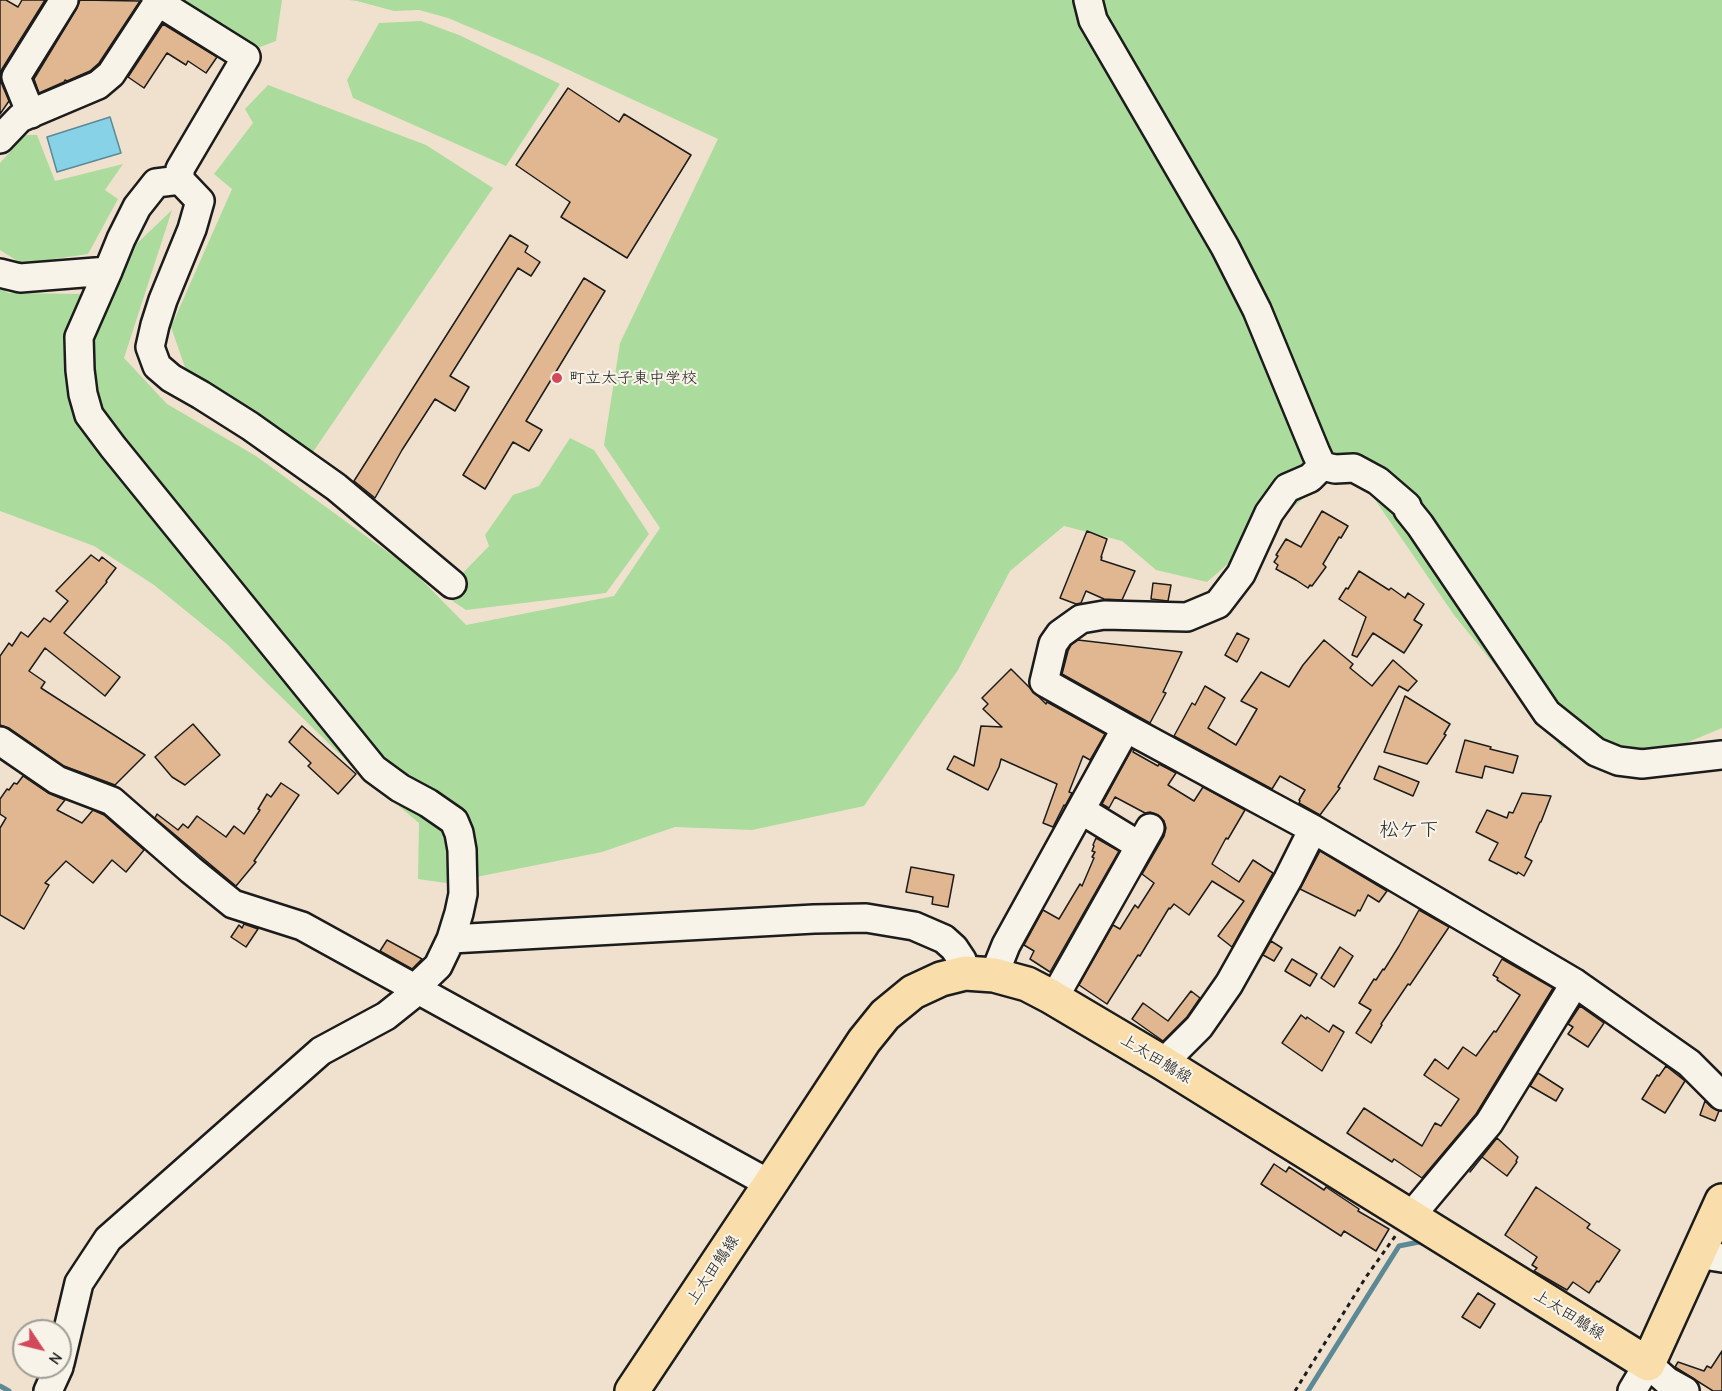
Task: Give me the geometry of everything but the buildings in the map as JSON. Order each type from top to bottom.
[{"type":"main road","name":"上太田鵤線","points":[[632,1391],[864,1041],[885,1015],[913,992],[940,979],[979,974],[1027,984],[1163,1063],[1410,1217],[1640,1377]]},
{"type":"main road","points":[[1640,1377],[1710,1256],[1722,1202]]},
{"type":"street","points":[[31,114],[16,77],[64,0]]},
{"type":"street","points":[[1088,0],[1093,20],[1225,247],[1257,310],[1323,466],[1335,469],[1353,468],[1378,481],[1407,506],[1547,714],[1596,752],[1618,761],[1642,764],[1722,755]]},
{"type":"street","points":[[0,140],[20,118],[98,85],[111,74],[157,1],[246,57],[180,169],[180,180],[200,201],[192,229],[155,325],[150,347],[157,366],[171,378],[250,426],[336,487],[452,585]]},
{"type":"street","points":[[70,1319],[79,1283],[108,1239],[321,1051],[386,1016],[411,996],[415,988],[438,966],[451,939],[463,894],[462,850],[454,821],[428,803],[399,788],[374,769],[89,415],[83,394],[79,337],[137,207],[156,183],[180,180]]},
{"type":"street","points":[[0,273],[20,278],[108,271]]},
{"type":"street","points":[[1323,466],[1310,478],[1287,488],[1269,513],[1241,574],[1218,604],[1187,616],[1104,615],[1081,618],[1060,634],[1053,644],[1044,682],[1313,829],[1575,983],[1689,1063],[1722,1096]]},
{"type":"street","points":[[451,939],[866,918],[914,926],[944,939],[962,960],[979,974],[1006,945],[1126,728]]},
{"type":"street","points":[[0,741],[57,780],[112,801],[233,904],[302,926],[770,1185]]},
{"type":"street","points":[[1054,998],[1145,837],[1081,810]]},
{"type":"street","points":[[1163,1063],[1199,1027],[1229,984],[1288,879],[1313,829]]},
{"type":"street","points":[[1410,1217],[1489,1123],[1575,983]]},
{"type":"street","points":[[1640,1377],[1667,1381],[1685,1391]]},
{"type":"path","points":[[1295,1391],[1366,1277],[1410,1217]]},
{"type":"green space","points":[[182,0],[282,0],[276,41],[255,49]]},
{"type":"green space","points":[[349,0],[1722,0],[1722,728],[1674,748],[1562,748],[1454,615],[1356,472],[1313,490],[1207,582],[1156,570],[1122,541],[1064,526],[1010,571],[958,670],[864,806],[752,830],[675,827],[602,852],[446,883],[418,879],[419,823],[357,771],[228,645],[154,585],[94,546],[0,511],[0,287],[8,293],[84,294],[172,210],[124,358],[167,404],[256,456],[411,569],[466,625],[614,596],[660,528],[604,445],[620,343],[718,139],[545,59],[448,18],[419,10],[394,11]]},
{"type":"green space","points":[[421,21],[459,35],[560,84],[506,166],[353,98],[347,80],[379,23]]},
{"type":"green space","points":[[268,85],[426,145],[493,188],[313,452],[187,373],[171,327],[232,189],[214,174],[253,123],[245,109]]},
{"type":"green space","points":[[25,135],[37,135],[55,181],[123,164],[105,190],[118,199],[88,254],[22,264],[0,250],[0,163]]},
{"type":"green space","points":[[570,438],[594,450],[649,534],[606,593],[466,610],[451,600],[458,578],[489,546],[485,535],[513,495],[539,486]]},
{"type":"water","points":[[110,117],[121,153],[57,172],[47,137]]},
{"type":"waterway","points":[[1308,1391],[1399,1246],[1419,1242],[1424,1244]]},
{"type":"waterway","points":[[1526,1308],[1633,1374]]},
{"type":"waterway","points":[[0,1386],[9,1391]]},
{"type":"place","name":"町立太子東中学校","points":[[557,378]]},
{"type":"district","name":"松ケ下","points":[[1409,830]]}]
